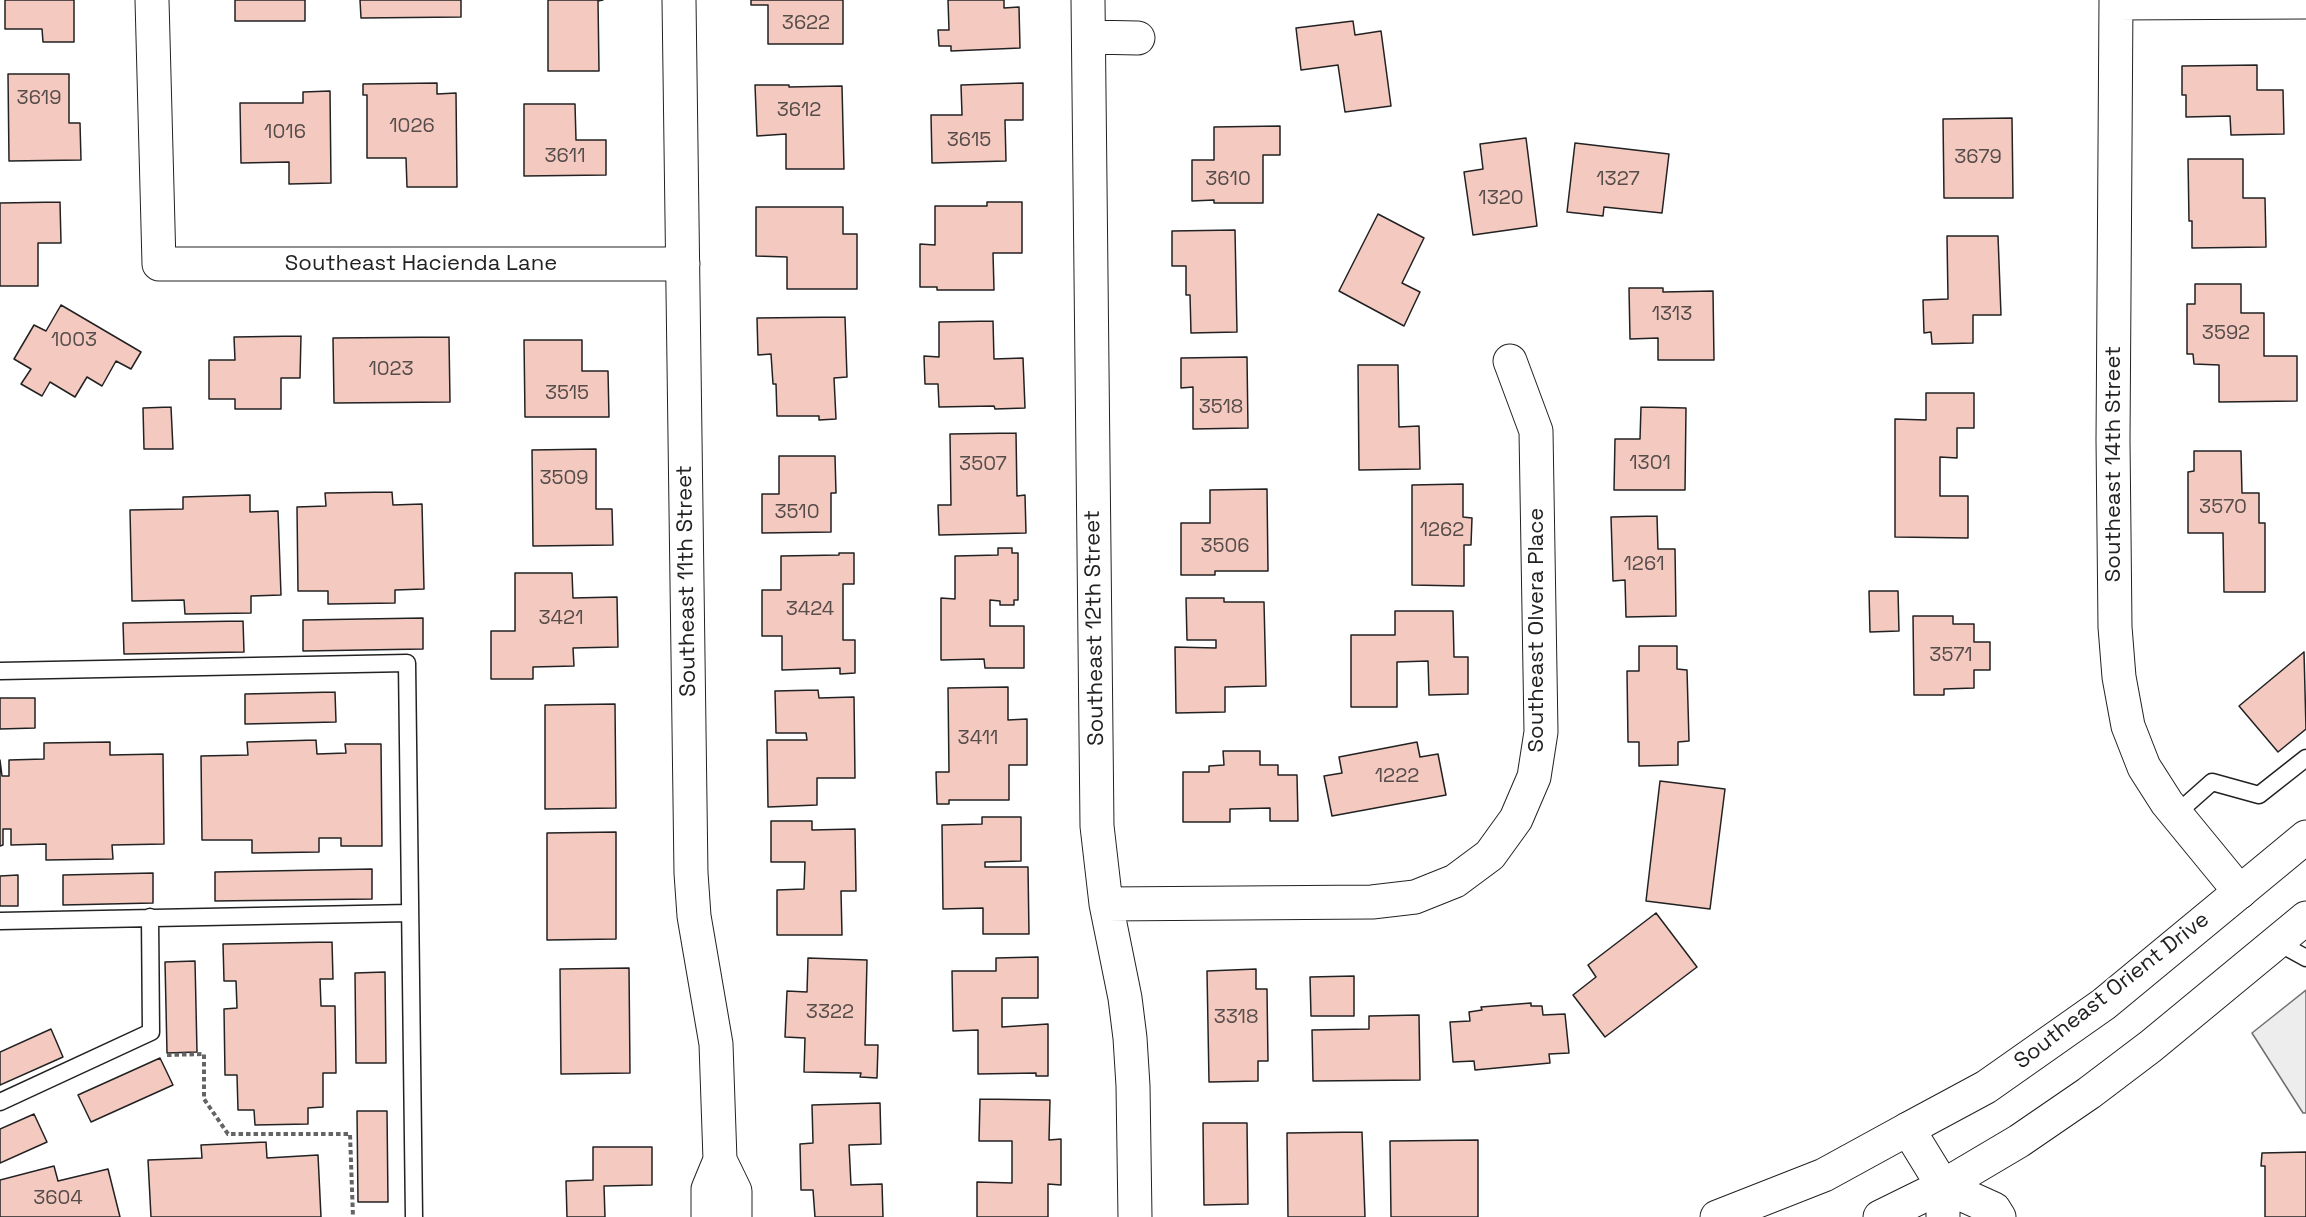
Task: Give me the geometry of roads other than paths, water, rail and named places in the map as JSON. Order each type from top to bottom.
[{"type":"street","name":"Southeast Hacienda Lane","points":[[152,0],[159,264],[683,264]]},
{"type":"street","name":"Southeast 11th Street","points":[[679,0],[691,873],[694,916],[716,1044],[720,1160],[735,1191],[735,1217]]},
{"type":"street","name":"Southeast 12th Street","points":[[1088,0],[1097,826],[1106,904],[1125,998],[1130,1038],[1135,1217]]},
{"type":"street","points":[[2116,2],[2306,2]]},
{"type":"street","name":"Southeast 14th Street","points":[[2116,2],[2112,440],[2115,627],[2119,676],[2128,726],[2144,767],[2176,814],[2240,892]]},
{"type":"street","points":[[1089,37],[1138,38]]},
{"type":"street","name":"Southeast Olvera Place","points":[[1106,904],[1372,902],[1415,897],[1455,881],[1490,855],[1516,819],[1534,777],[1541,732],[1536,431],[1510,361]]},
{"type":"street","name":"Southeast Orient Drive","points":[[1717,1217],[1824,1175],[1986,1087],[2104,1004],[2306,837]]},
{"type":"street","points":[[1943,1202],[2019,1141],[2089,1093],[2151,1046],[2306,918]]},
{"type":"street","points":[[1908,1129],[1943,1202]]},
{"type":"street","name":"Southeast 11th Street","points":[[708,1217],[708,1189],[720,1160]]},
{"type":"street","points":[[1880,1217],[1943,1202],[1994,1209],[1999,1217]]},
{"type":"lane","points":[[0,671],[407,663],[414,1217]]},
{"type":"lane","points":[[2176,814],[2212,782],[2259,795],[2306,758]]},
{"type":"lane","points":[[0,921],[410,913]]},
{"type":"lane","points":[[0,1102],[151,1032],[150,917]]},
{"type":"lane","points":[[2277,942],[2306,958]]}]
